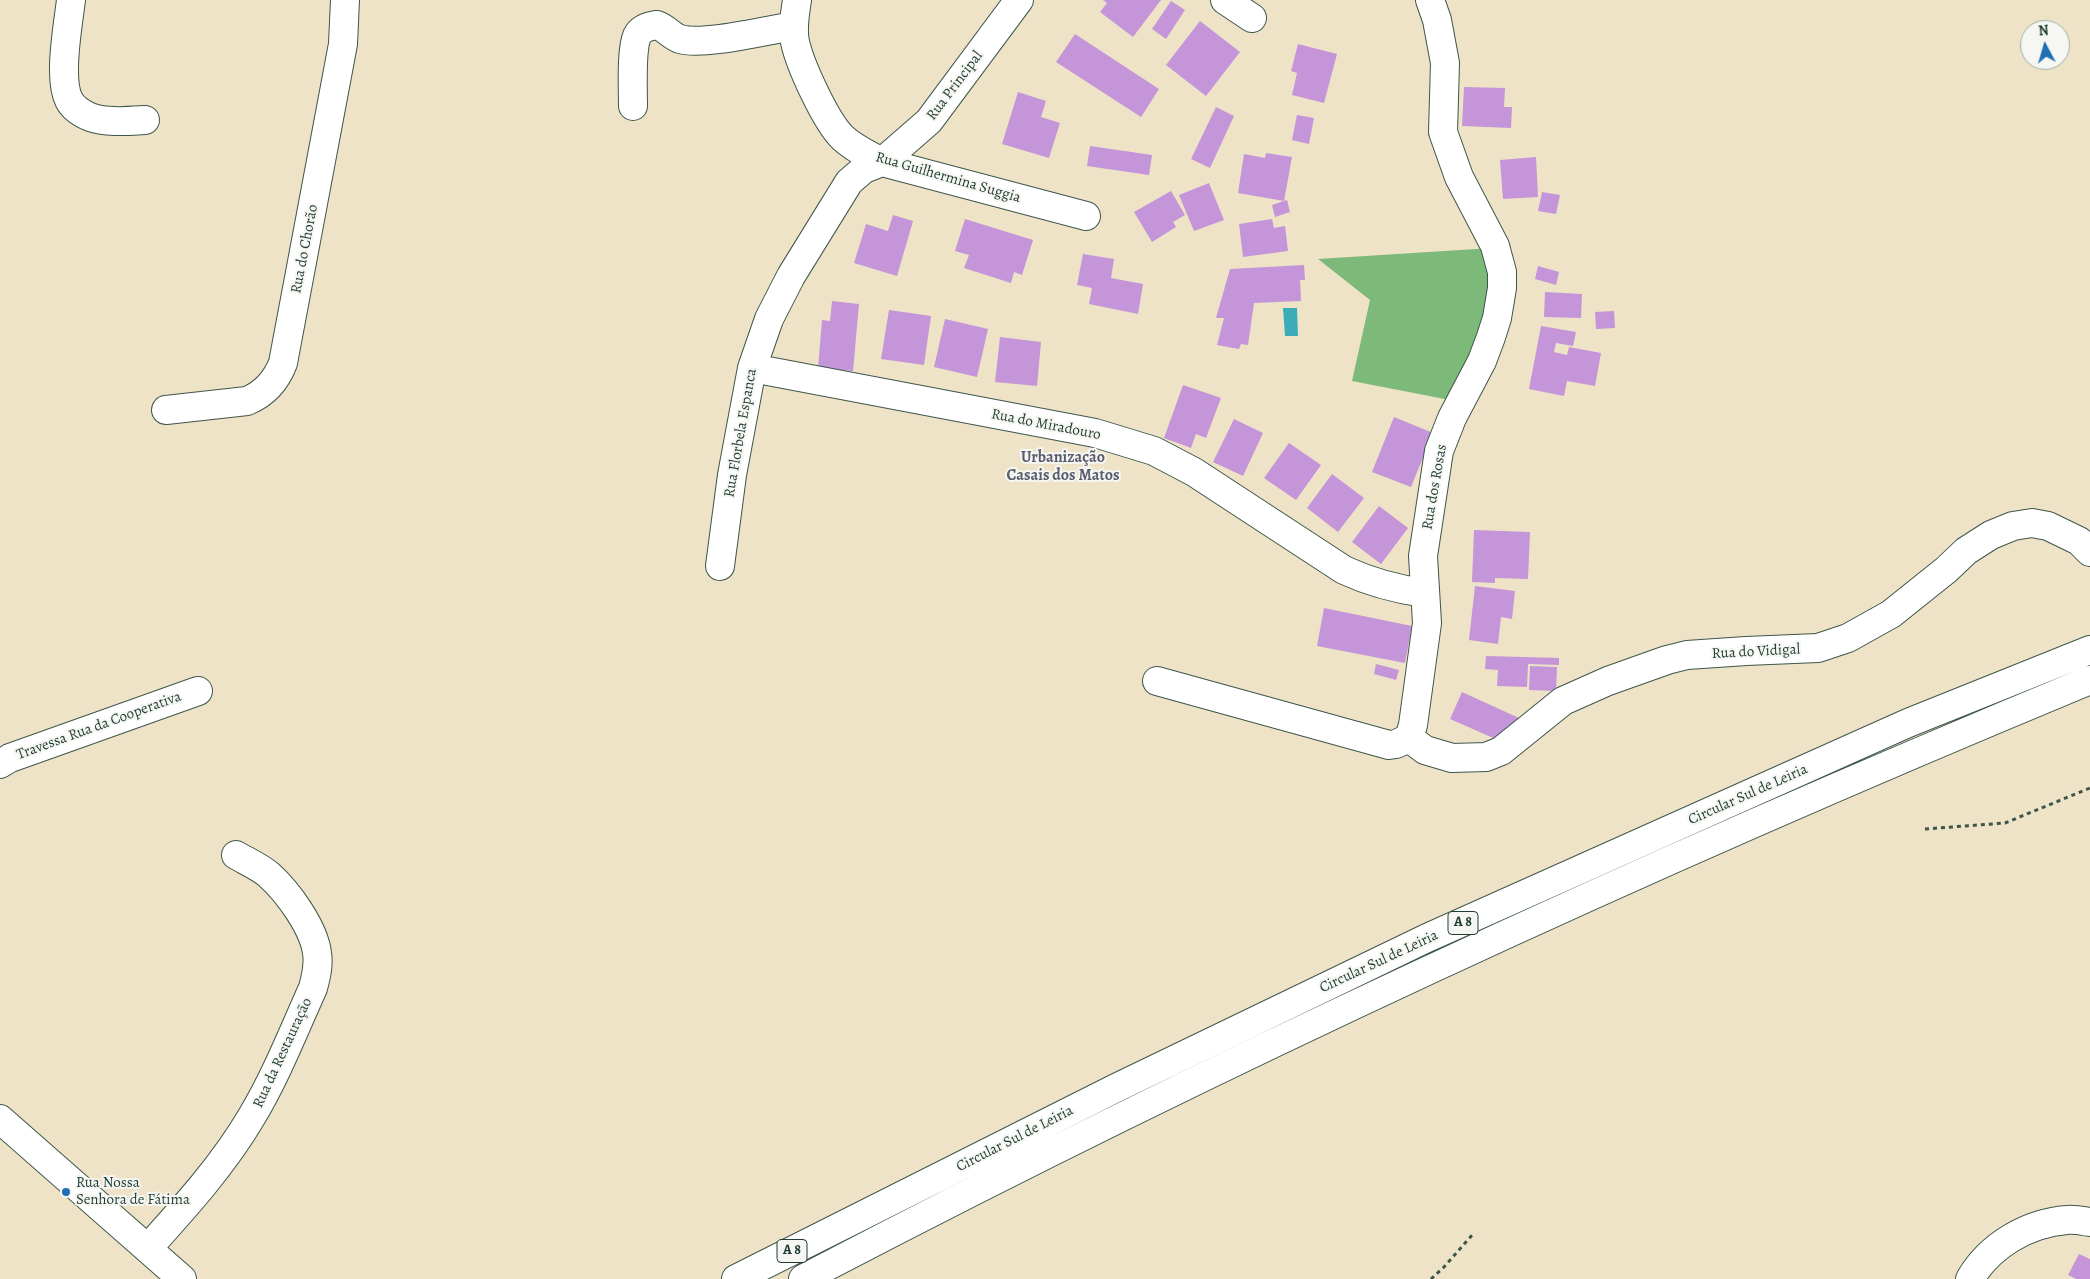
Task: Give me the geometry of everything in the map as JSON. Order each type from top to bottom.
[{"type":"main road","points":[[71,0],[64,82],[70,101],[80,111],[92,118],[122,121],[145,120]]},
{"type":"main road","name":"Rua do Chorão","points":[[166,410],[246,401],[256,398],[278,374],[283,363],[344,44],[345,0]]},
{"type":"main road","name":"Rua Principal","points":[[882,162],[929,122],[1019,0]]},
{"type":"main road","points":[[1225,0],[1252,18]]},
{"type":"main road","name":"Rua dos Rosas","points":[[1409,738],[1413,725],[1427,623],[1423,556],[1439,451],[1452,418],[1482,361],[1491,337],[1500,302],[1502,272],[1495,246],[1459,177],[1443,132],[1445,63],[1437,20],[1430,0]]},
{"type":"main road","points":[[633,106],[634,49],[638,35],[643,29],[657,25],[681,39],[693,41],[737,36],[796,13]]},
{"type":"main road","name":"Rua Guilhermina Suggia","points":[[796,13],[795,42],[800,55],[832,126],[853,147],[882,162],[1086,216]]},
{"type":"main road","name":"Rua Florbela Espanca","points":[[720,566],[732,475],[752,368],[769,319],[791,276],[825,219],[850,182],[864,169],[882,162]]},
{"type":"main road","name":"Rua do Miradouro","points":[[752,368],[1095,433],[1154,451],[1194,472],[1344,570],[1386,586],[1424,593]]},
{"type":"main road","name":"Rua do Vidigal","points":[[1409,738],[1425,750],[1452,758],[1486,757],[1501,751],[1563,701],[1608,681],[1667,660],[1687,655],[1765,649],[1818,648],[1848,638],[1891,614],[1946,570],[1966,550],[1990,535],[2013,526],[2032,522],[2048,526],[2078,541],[2090,552]]},
{"type":"main road","name":"Circular Sul de Leiria","points":[[736,1279],[1116,1088],[1428,938],[1908,723],[2090,650]]},
{"type":"main road","points":[[1157,680],[1389,745],[1409,738]]},
{"type":"main road","name":"Circular Sul de Leiria","points":[[803,1279],[1130,1113],[1449,959],[1922,750],[2090,680]]},
{"type":"main road","name":"Travessa Rua da Cooperativa","points":[[0,764],[10,758],[198,691]]},
{"type":"main road","name":"Rua da Restauração","points":[[148,1248],[218,1166],[254,1114],[313,988],[318,954],[311,930],[294,904],[269,874],[236,855]]},
{"type":"main road","points":[[0,1119],[182,1279]]},
{"type":"main road","points":[[1970,1279],[1991,1253],[2011,1237],[2032,1227],[2068,1220],[2090,1222]]},
{"type":"path","points":[[1925,829],[2005,823],[2090,788]]},
{"type":"path","points":[[1431,1279],[1473,1234]]},
{"type":"green space","points":[[1492,248],[1498,281],[1455,401],[1352,381],[1370,300],[1318,259]]},
{"type":"water","points":[[1283,308],[1297,308],[1298,336],[1285,336]]},
{"type":"building","points":[[1103,0],[1161,0],[1133,37],[1100,12],[1107,3]]},
{"type":"building","points":[[1171,1],[1185,10],[1166,39],[1152,29]]},
{"type":"building","points":[[1200,21],[1240,52],[1206,96],[1166,65]]},
{"type":"building","points":[[1075,34],[1159,89],[1141,117],[1056,62]]},
{"type":"building","points":[[1298,44],[1337,54],[1324,103],[1292,95],[1297,73],[1291,71]]},
{"type":"building","points":[[1464,87],[1505,88],[1504,107],[1512,107],[1511,128],[1462,126]]},
{"type":"building","points":[[1018,92],[1046,101],[1041,117],[1060,123],[1049,158],[1002,144]]},
{"type":"building","points":[[1216,107],[1234,116],[1210,168],[1191,159]]},
{"type":"building","points":[[1297,115],[1314,118],[1309,144],[1292,140]]},
{"type":"building","points":[[1090,146],[1152,155],[1149,175],[1087,166]]},
{"type":"building","points":[[1266,153],[1292,157],[1284,201],[1238,193],[1244,154],[1265,158]]},
{"type":"building","points":[[1536,157],[1538,197],[1503,199],[1500,160]]},
{"type":"building","points":[[1209,183],[1224,220],[1194,231],[1179,195]]},
{"type":"building","points":[[1171,191],[1185,215],[1173,222],[1176,227],[1152,242],[1134,212]]},
{"type":"building","points":[[1542,192],[1560,195],[1556,214],[1538,211]]},
{"type":"building","points":[[1287,200],[1290,212],[1275,217],[1272,205]]},
{"type":"building","points":[[893,215],[913,221],[897,276],[854,263],[866,224],[888,231]]},
{"type":"building","points":[[965,219],[1033,240],[1022,275],[1014,272],[1011,283],[964,268],[969,255],[955,251]]},
{"type":"building","points":[[1272,219],[1274,228],[1285,226],[1288,251],[1243,257],[1239,224]]},
{"type":"building","points":[[1083,254],[1114,259],[1111,278],[1143,284],[1138,314],[1089,304],[1092,288],[1077,285]]},
{"type":"building","points":[[1304,265],[1305,280],[1300,280],[1301,301],[1254,303],[1248,345],[1241,344],[1239,349],[1217,345],[1224,318],[1216,318],[1230,269]]},
{"type":"building","points":[[1538,266],[1559,272],[1556,285],[1535,279]]},
{"type":"building","points":[[1545,292],[1582,294],[1581,318],[1544,317]]},
{"type":"building","points":[[832,301],[859,304],[853,371],[818,368],[822,320],[830,321]]},
{"type":"building","points":[[889,310],[931,316],[924,365],[881,359]]},
{"type":"building","points":[[1614,311],[1615,328],[1596,329],[1595,312]]},
{"type":"building","points":[[945,319],[988,329],[977,377],[934,367]]},
{"type":"building","points":[[1541,326],[1576,332],[1573,346],[1556,343],[1554,352],[1567,355],[1569,347],[1601,353],[1595,386],[1567,381],[1564,396],[1529,389]]},
{"type":"building","points":[[1000,337],[1041,342],[1037,386],[995,382]]},
{"type":"building","points":[[1183,385],[1221,398],[1206,438],[1196,434],[1191,448],[1164,438]]},
{"type":"building","points":[[1394,417],[1433,433],[1411,487],[1372,472]]},
{"type":"building","points":[[1234,419],[1263,433],[1243,476],[1213,462]]},
{"type":"building","points":[[1289,443],[1321,465],[1296,500],[1264,478]]},
{"type":"building","points":[[1332,474],[1364,498],[1338,532],[1307,508]]},
{"type":"building","points":[[1379,506],[1408,528],[1381,564],[1352,542]]},
{"type":"building","points":[[1474,530],[1530,532],[1528,579],[1495,578],[1495,583],[1472,582]]},
{"type":"building","points":[[1475,586],[1515,591],[1512,619],[1501,617],[1498,644],[1469,640]]},
{"type":"building","points":[[1324,608],[1412,626],[1405,663],[1317,646]]},
{"type":"building","points":[[1486,656],[1559,658],[1559,665],[1528,664],[1527,687],[1497,686],[1498,670],[1485,669]]},
{"type":"building","points":[[1376,664],[1399,670],[1396,680],[1374,674]]},
{"type":"building","points":[[1530,666],[1557,667],[1556,691],[1529,690]]},
{"type":"building","points":[[1462,692],[1519,718],[1507,744],[1450,719]]},
{"type":"building","points":[[2079,1254],[2090,1259],[2090,1279],[2076,1279],[2068,1275]]},
{"type":"place","name":"Rua Nossa Senhora de Fátima","points":[[66,1192]]},
{"type":"district","name":"Urbanização Casais dos Matos","points":[[1063,467]]}]
